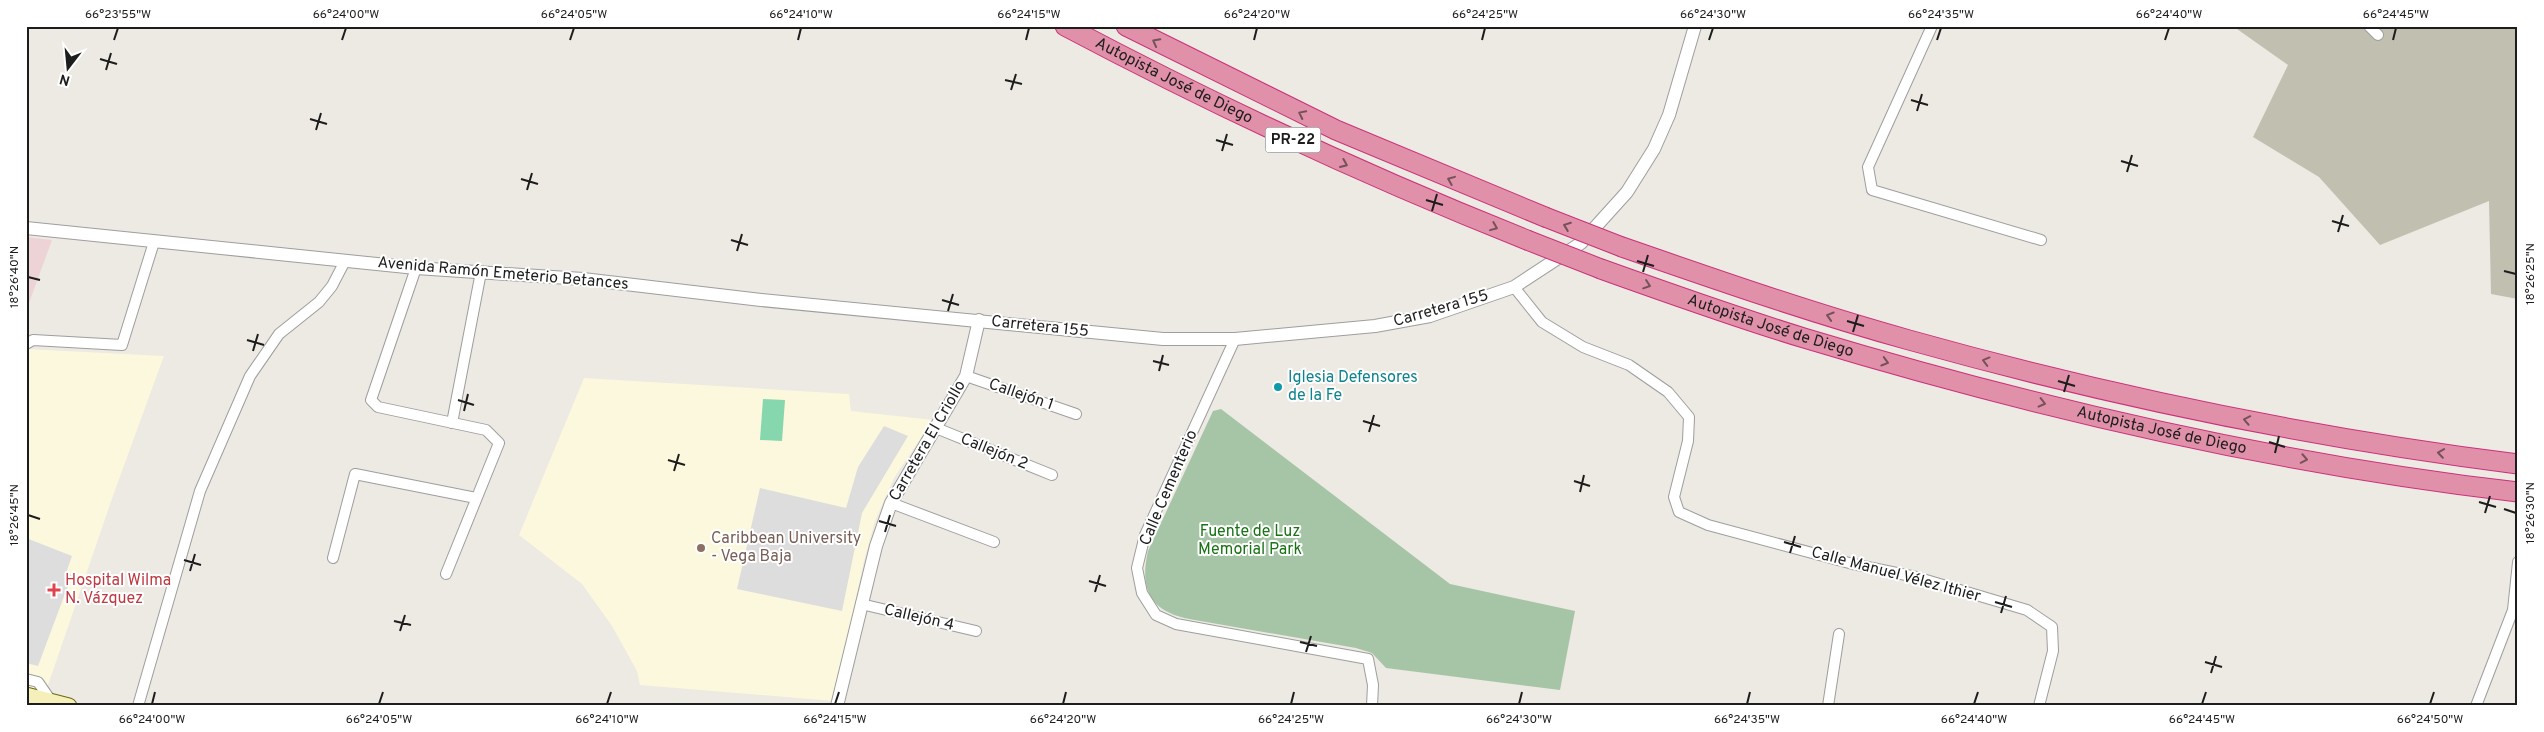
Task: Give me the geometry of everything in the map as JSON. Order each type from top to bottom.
[{"type":"highway","name":"Autopista José de Diego","points":[[1065,26],[1165,79],[1317,152],[1601,269],[1801,337],[1895,365],[2085,414],[2268,452],[2518,492]]},
{"type":"highway","name":"Autopista José de Diego","points":[[1126,26],[1336,130],[1545,217],[1622,247],[1817,312],[1907,340],[2075,384],[2199,411],[2323,435],[2518,464]]},
{"type":"main road","points":[[26,695],[69,706]]},
{"type":"street","name":"Carretera 155","points":[[980,320],[1164,339],[1234,340],[1406,322],[1471,303],[1514,287],[1581,244],[1627,192],[1645,166],[1662,130],[1695,26]]},
{"type":"street","points":[[1932,26],[1868,167],[1872,190],[2041,240]]},
{"type":"street","points":[[2369,26],[2378,35]]},
{"type":"street","name":"Avenida Ramón Emeterio Betances","points":[[26,228],[416,268],[583,279],[761,300],[980,320]]},
{"type":"street","points":[[26,344],[33,340],[122,345],[154,242]]},
{"type":"street","points":[[138,706],[200,491],[250,376],[279,334],[319,302],[332,286],[345,261]]},
{"type":"street","points":[[416,268],[370,400],[378,407],[486,430],[499,442],[446,574]]},
{"type":"street","points":[[452,423],[481,272]]},
{"type":"street","name":"Calle Manuel Vélez Ithier","points":[[1514,287],[1542,322],[1583,347],[1629,365],[1668,392],[1689,417],[1688,441],[1674,497],[1679,512],[1708,525],[1853,564],[1916,577],[2027,610],[2052,627],[2053,651],[2039,706]]},
{"type":"street","name":"Carretera El Criollo","points":[[837,706],[876,546],[891,503],[966,376],[980,320]]},
{"type":"street","name":"Calle Cementerio","points":[[1234,340],[1145,535],[1137,568],[1142,593],[1156,615],[1176,624],[1368,659],[1373,685],[1372,706]]},
{"type":"street","name":"Callejón 1","points":[[966,376],[1076,414]]},
{"type":"street","name":"Callejón 2","points":[[936,428],[1052,475]]},
{"type":"street","points":[[333,558],[356,474],[476,498]]},
{"type":"street","points":[[891,503],[994,542]]},
{"type":"street","points":[[2476,706],[2513,610],[2518,562]]},
{"type":"street","name":"Callejón 4","points":[[862,604],[976,632]]},
{"type":"street","points":[[1828,706],[1839,634]]},
{"type":"street","points":[[26,679],[38,682],[51,701]]},
{"type":"shaded area","points":[[2236,26],[2518,26],[2518,299],[2491,294],[2489,201],[2380,245],[2319,177],[2253,137],[2288,65],[2237,29]]},
{"type":"shaded area","points":[[26,237],[52,240],[26,311]]},
{"type":"shaded area","name":"Hospital Wilma N. Vázquez","points":[[26,349],[164,356],[114,493],[45,694],[26,688]]},
{"type":"shaded area","name":"Caribbean University - Vega Baja","points":[[584,378],[849,394],[851,411],[933,420],[894,478],[875,521],[864,561],[834,701],[640,685],[637,671],[612,626],[582,584],[519,535]]},
{"type":"shaded area","points":[[884,426],[908,436],[862,513],[842,611],[737,589],[760,488],[846,508],[858,467]]},
{"type":"shaded area","points":[[26,538],[72,556],[66,573],[72,575],[38,666],[26,663]]},
{"type":"green space","points":[[763,399],[785,400],[782,441],[760,440]]},
{"type":"green space","name":"Fuente de Luz Memorial Park","points":[[1221,409],[1450,584],[1575,611],[1560,690],[1386,668],[1372,653],[1356,648],[1189,619],[1165,610],[1157,604],[1147,588],[1145,577],[1148,551],[1213,411]]},
{"type":"place","name":"Iglesia Defensores de la Fe","points":[[1278,387]]},
{"type":"place","name":"Caribbean University - Vega Baja","points":[[701,548]]},
{"type":"place","name":"Hospital Wilma N. Vázquez","points":[[54,590]]}]
